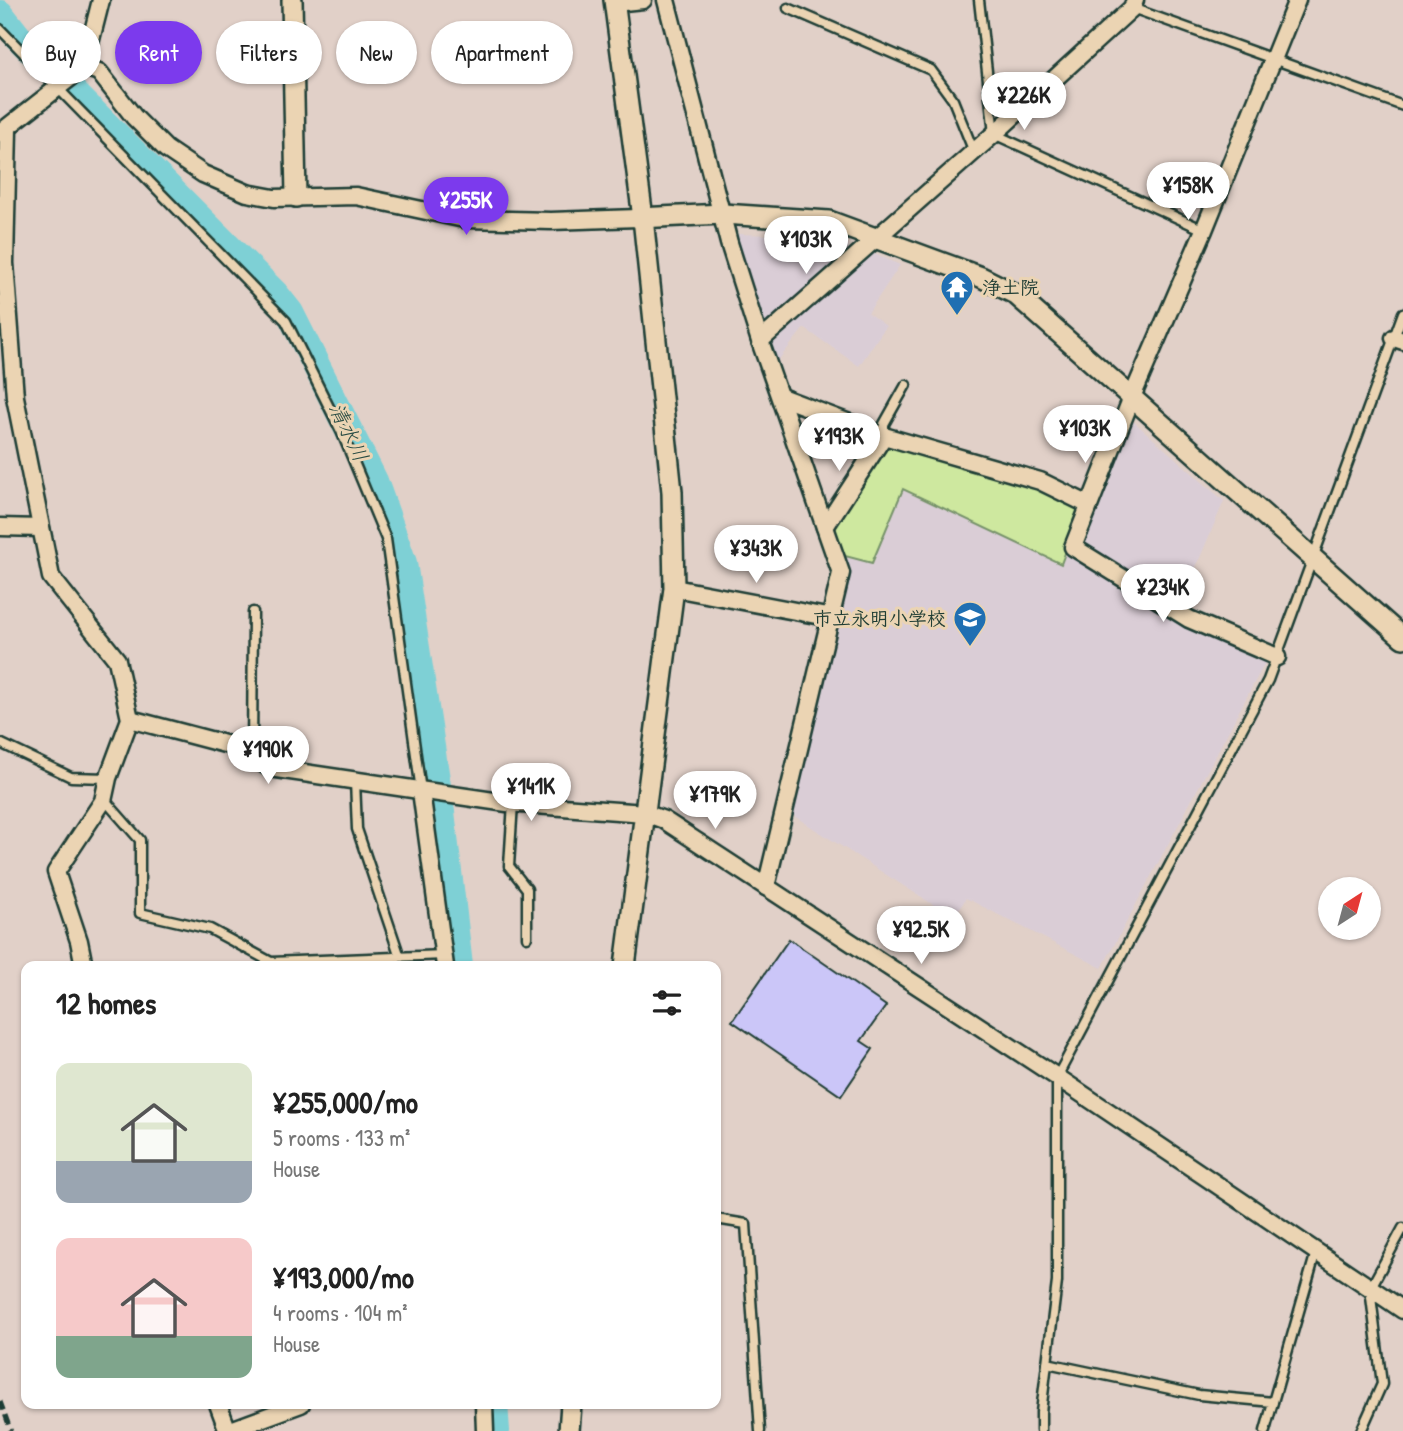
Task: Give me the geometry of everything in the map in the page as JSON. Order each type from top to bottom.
[{"type":"street","points":[[96,21],[101,0]]},
{"type":"street","points":[[292,0],[296,197]]},
{"type":"street","points":[[626,961],[674,588],[672,492],[614,1],[643,0]]},
{"type":"street","points":[[666,0],[729,243],[760,341],[841,573],[766,887]]},
{"type":"street","points":[[1277,657],[1189,619],[1073,547],[1132,397],[1205,230],[1297,0]]},
{"type":"street","points":[[760,341],[994,134],[1134,4]]},
{"type":"street","points":[[101,74],[151,135],[192,167],[247,193],[262,197],[356,196],[464,219],[551,221],[723,214],[829,220],[981,277],[1015,294],[1403,638]]},
{"type":"street","points":[[64,84],[3,128],[5,263],[15,397],[51,578],[117,660],[130,719],[108,778],[104,799],[56,872],[79,940],[83,961]]},
{"type":"street","points":[[781,397],[884,436],[1040,481],[1089,505]]},
{"type":"street","points":[[825,527],[884,436]]},
{"type":"street","points":[[0,527],[41,528]]},
{"type":"street","points":[[674,588],[832,618]]},
{"type":"street","points":[[130,719],[240,748],[270,768],[513,803],[645,813],[664,820],[1057,1077],[1403,1310]]},
{"type":"street","points":[[421,791],[444,961]]},
{"type":"street","points":[[220,1409],[228,1431],[287,1409]]},
{"type":"street","points":[[484,1409],[485,1431]]},
{"type":"street","points":[[569,1431],[571,1409]]},
{"type":"lane","points":[[979,0],[994,134],[1205,230]]},
{"type":"lane","points":[[1134,4],[1403,107]]},
{"type":"lane","points":[[788,8],[930,70],[953,100],[974,152]]},
{"type":"lane","points":[[0,29],[286,321],[341,431],[386,539],[421,791]]},
{"type":"lane","points":[[1041,1431],[1057,1282],[1057,1077],[1268,680],[1398,340],[1403,313]]},
{"type":"lane","points":[[884,436],[884,424],[906,385]]},
{"type":"lane","points":[[252,755],[253,612]]},
{"type":"lane","points":[[0,743],[71,777],[108,778]]},
{"type":"lane","points":[[355,781],[356,829],[400,957]]},
{"type":"lane","points":[[104,799],[140,840],[140,913],[210,929],[269,961]]},
{"type":"lane","points":[[513,803],[509,866],[527,889],[527,937]]},
{"type":"lane","points":[[253,953],[256,961]]},
{"type":"lane","points":[[297,961],[400,957],[444,961]]},
{"type":"lane","points":[[721,1220],[746,1224],[760,1431]]},
{"type":"lane","points":[[1360,1431],[1382,1384],[1370,1289],[1403,1228]]},
{"type":"lane","points":[[1265,1431],[1316,1252]]},
{"type":"lane","points":[[1047,1363],[1199,1395],[1273,1402]]},
{"type":"shaded area","points":[[738,234],[830,237],[848,244],[849,251],[768,323],[763,321],[737,242]]},
{"type":"shaded area","points":[[868,251],[900,265],[868,313],[886,326],[859,366],[804,328],[776,363],[768,343]]},
{"type":"shaded area","points":[[1132,420],[1224,501],[1179,607],[1081,546]]},
{"type":"shaded area","points":[[903,489],[1060,564],[1066,550],[1267,659],[1102,968],[966,898],[954,918],[791,814],[848,582],[845,556],[873,563]]},
{"type":"green space","points":[[890,443],[1035,484],[1082,507],[1061,564],[903,489],[872,563],[845,556],[834,528],[837,518],[884,446]]},
{"type":"building","points":[[789,939],[886,1006],[861,1041],[873,1049],[841,1096],[732,1021]]},
{"type":"waterway","name":"清水川","points":[[0,14],[18,37],[275,294],[290,313],[374,481],[403,563],[441,812],[458,961]]},
{"type":"waterway","name":"清水川","points":[[494,1409],[496,1431]]},
{"type":"railway","points":[[0,1401],[11,1431]]},
{"type":"place","name":"浄土院","points":[[957,317]]},
{"type":"place","name":"市立永明小学校","points":[[970,648]]}]
